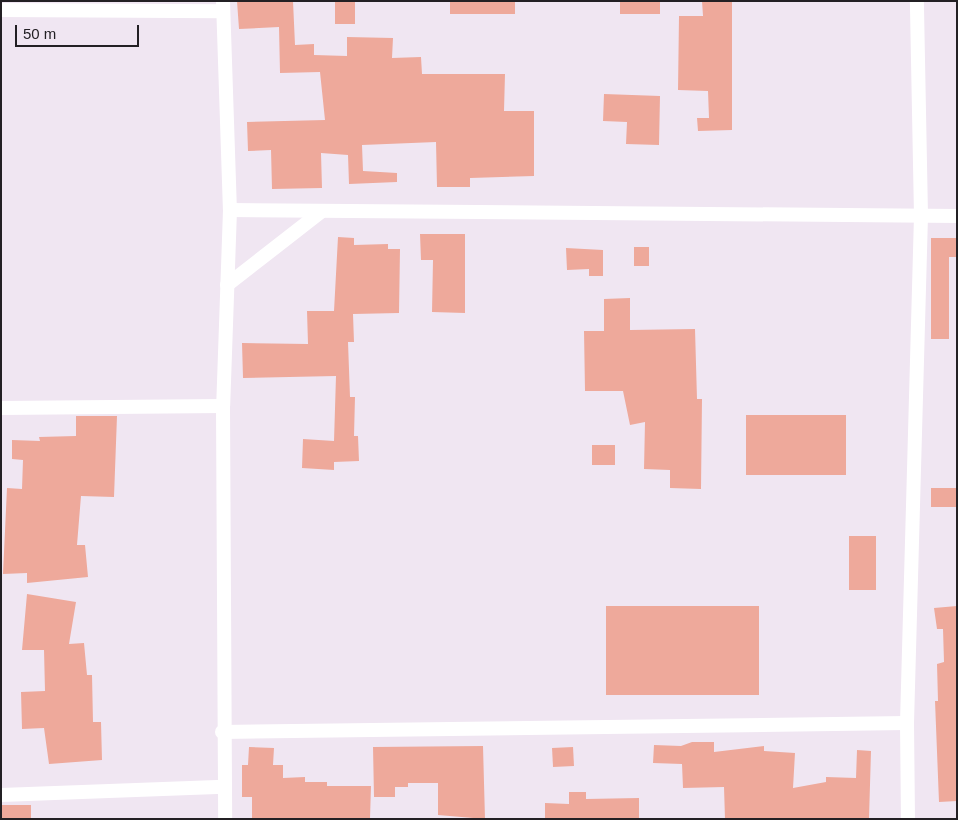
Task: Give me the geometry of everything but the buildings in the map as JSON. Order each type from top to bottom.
[{"type":"street","points":[[908,819],[907,723],[921,216],[917,1]]},
{"type":"street","points":[[1,10],[223,6],[230,210],[223,406],[222,732],[225,819]]},
{"type":"street","points":[[230,210],[957,216]]},
{"type":"street","points":[[228,285],[322,211]]},
{"type":"street","points":[[1,408],[223,406]]},
{"type":"street","points":[[222,732],[907,723]]},
{"type":"street","points":[[1,795],[224,787]]}]
